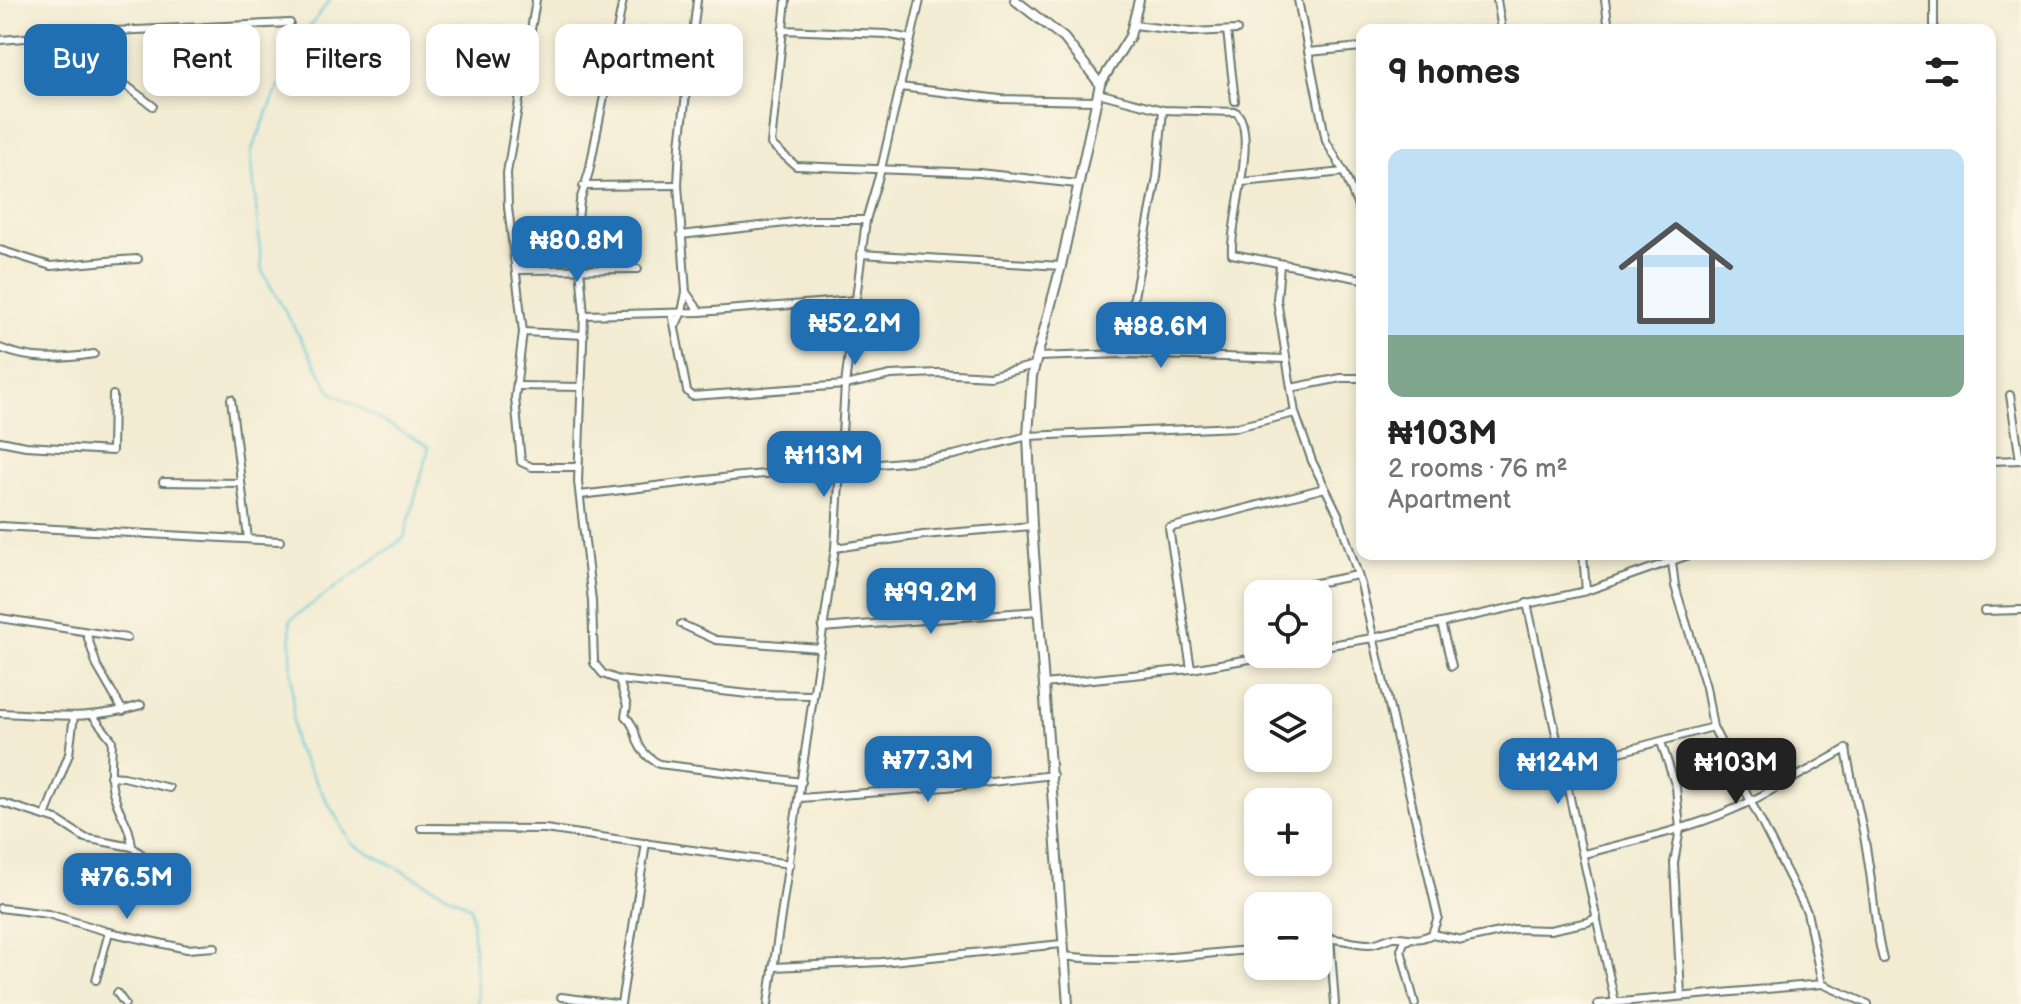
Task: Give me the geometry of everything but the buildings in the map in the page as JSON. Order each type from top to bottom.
[{"type":"street","points":[[536,0],[507,173],[508,207],[523,332],[515,422],[521,462],[532,467],[577,467]]},
{"type":"street","points":[[623,0],[589,172],[583,186],[577,230],[584,315],[577,467],[592,601],[594,663],[603,674],[619,680],[749,694],[813,695]]},
{"type":"street","points":[[675,327],[686,292],[678,185],[697,0]]},
{"type":"street","points":[[786,0],[771,144],[796,166],[979,173],[1077,184]]},
{"type":"street","points":[[768,1004],[835,548],[845,385],[866,220],[881,169],[920,0]]},
{"type":"street","points":[[1015,0],[1064,38],[1098,92]]},
{"type":"street","points":[[1068,1004],[1028,436],[1036,361],[1061,266],[1098,92],[1134,25],[1139,0]]},
{"type":"street","points":[[1298,0],[1326,141],[1356,201]]},
{"type":"street","points":[[1497,0],[1501,24]]},
{"type":"street","points":[[1605,0],[1608,24]]},
{"type":"street","points":[[1934,0],[1934,24]]},
{"type":"street","points":[[127,30],[290,23]]},
{"type":"street","points":[[1134,25],[1191,32],[1237,30]]},
{"type":"street","points":[[782,30],[886,34],[911,39]]},
{"type":"street","points":[[1227,31],[1235,101]]},
{"type":"street","points":[[0,40],[24,38]]},
{"type":"street","points":[[1308,52],[1356,48]]},
{"type":"street","points":[[127,86],[153,106]]},
{"type":"street","points":[[900,87],[1000,99],[1098,92],[1163,110],[1236,112],[1240,115],[1244,143],[1242,182],[1231,252],[1235,256],[1356,278]]},
{"type":"street","points":[[1123,354],[1155,190],[1163,110]]},
{"type":"street","points":[[1242,182],[1344,172]]},
{"type":"street","points":[[583,186],[678,185]]},
{"type":"street","points":[[681,235],[812,220],[866,220]]},
{"type":"street","points":[[0,250],[51,266],[138,259]]},
{"type":"street","points":[[861,254],[1061,266]]},
{"type":"street","points":[[1280,265],[1277,300],[1295,413],[1312,461],[1338,514],[1358,575],[1438,917],[1432,934]]},
{"type":"street","points":[[516,270],[638,269]]},
{"type":"street","points":[[686,292],[700,312]]},
{"type":"street","points":[[584,315],[700,312],[855,300]]},
{"type":"street","points":[[672,313],[687,391],[692,396],[845,385],[891,375],[938,373],[990,376],[1036,361],[1123,354],[1286,359]]},
{"type":"street","points":[[523,332],[584,335]]},
{"type":"street","points":[[849,346],[890,345]]},
{"type":"street","points":[[0,348],[36,357],[62,359],[94,354]]},
{"type":"street","points":[[1291,388],[1356,378]]},
{"type":"street","points":[[517,386],[582,387]]},
{"type":"street","points":[[0,441],[26,446],[112,451],[113,395]]},
{"type":"street","points":[[1996,461],[2021,460],[2010,395]]},
{"type":"street","points":[[231,399],[248,539]]},
{"type":"street","points":[[580,495],[954,455],[1028,436],[1237,427],[1295,413]]},
{"type":"street","points":[[163,482],[241,483]]},
{"type":"street","points":[[1191,669],[1169,528],[1325,488]]},
{"type":"street","points":[[0,526],[280,541]]},
{"type":"street","points":[[835,548],[923,535],[1032,526]]},
{"type":"street","points":[[1583,560],[1586,591]]},
{"type":"street","points":[[1332,645],[1586,591],[1664,560]]},
{"type":"street","points":[[1672,560],[1675,586],[1706,687],[1713,727],[1807,912],[1822,984]]},
{"type":"street","points":[[1332,580],[1358,575]]},
{"type":"street","points":[[1527,603],[1615,1002]]},
{"type":"street","points":[[1984,611],[2021,610]]},
{"type":"street","points":[[822,628],[1038,611]]},
{"type":"street","points":[[0,618],[127,638]]},
{"type":"street","points":[[1441,623],[1452,666]]},
{"type":"street","points":[[681,624],[716,640],[819,648]]},
{"type":"street","points":[[86,632],[97,666],[123,711]]},
{"type":"street","points":[[1044,684],[1191,669],[1244,660]]},
{"type":"street","points":[[619,680],[627,706],[625,716],[631,722],[640,750],[659,764],[802,782]]},
{"type":"street","points":[[0,713],[93,716],[141,705]]},
{"type":"street","points":[[45,816],[69,754],[74,716]]},
{"type":"street","points":[[93,716],[112,740],[110,776],[114,796],[130,827],[132,847]]},
{"type":"street","points":[[1564,767],[1713,727]]},
{"type":"street","points":[[1661,742],[1676,787],[1680,829],[1674,863],[1681,995]]},
{"type":"street","points":[[1584,854],[1680,829],[1750,801],[1846,749],[1868,855],[1877,939],[1883,959]]},
{"type":"street","points":[[800,798],[1053,775]]},
{"type":"street","points":[[110,776],[169,788]]},
{"type":"street","points":[[0,802],[67,825],[85,838],[132,847],[168,874]]},
{"type":"street","points":[[421,828],[545,829],[790,864]]},
{"type":"street","points":[[561,997],[619,1004],[646,843]]},
{"type":"street","points":[[0,908],[48,914],[109,932],[187,949],[215,947]]},
{"type":"street","points":[[1415,1004],[1401,950],[1408,940],[1432,934],[1462,940],[1514,929],[1550,930],[1588,922],[1597,917]]},
{"type":"street","points":[[96,980],[109,932]]},
{"type":"street","points":[[1332,937],[1372,944],[1397,937],[1408,940]]},
{"type":"street","points":[[773,967],[881,962],[1062,944]]},
{"type":"street","points":[[1063,956],[1159,959],[1244,950]]},
{"type":"street","points":[[1332,964],[1335,1004]]},
{"type":"street","points":[[1598,1004],[1822,984],[1868,1004]]},
{"type":"street","points":[[117,993],[125,1004]]},
{"type":"waterway","points":[[330,0],[297,43],[251,152],[262,271],[332,393],[429,447],[404,538],[290,620],[294,744],[352,844],[471,907],[476,1004]]}]
